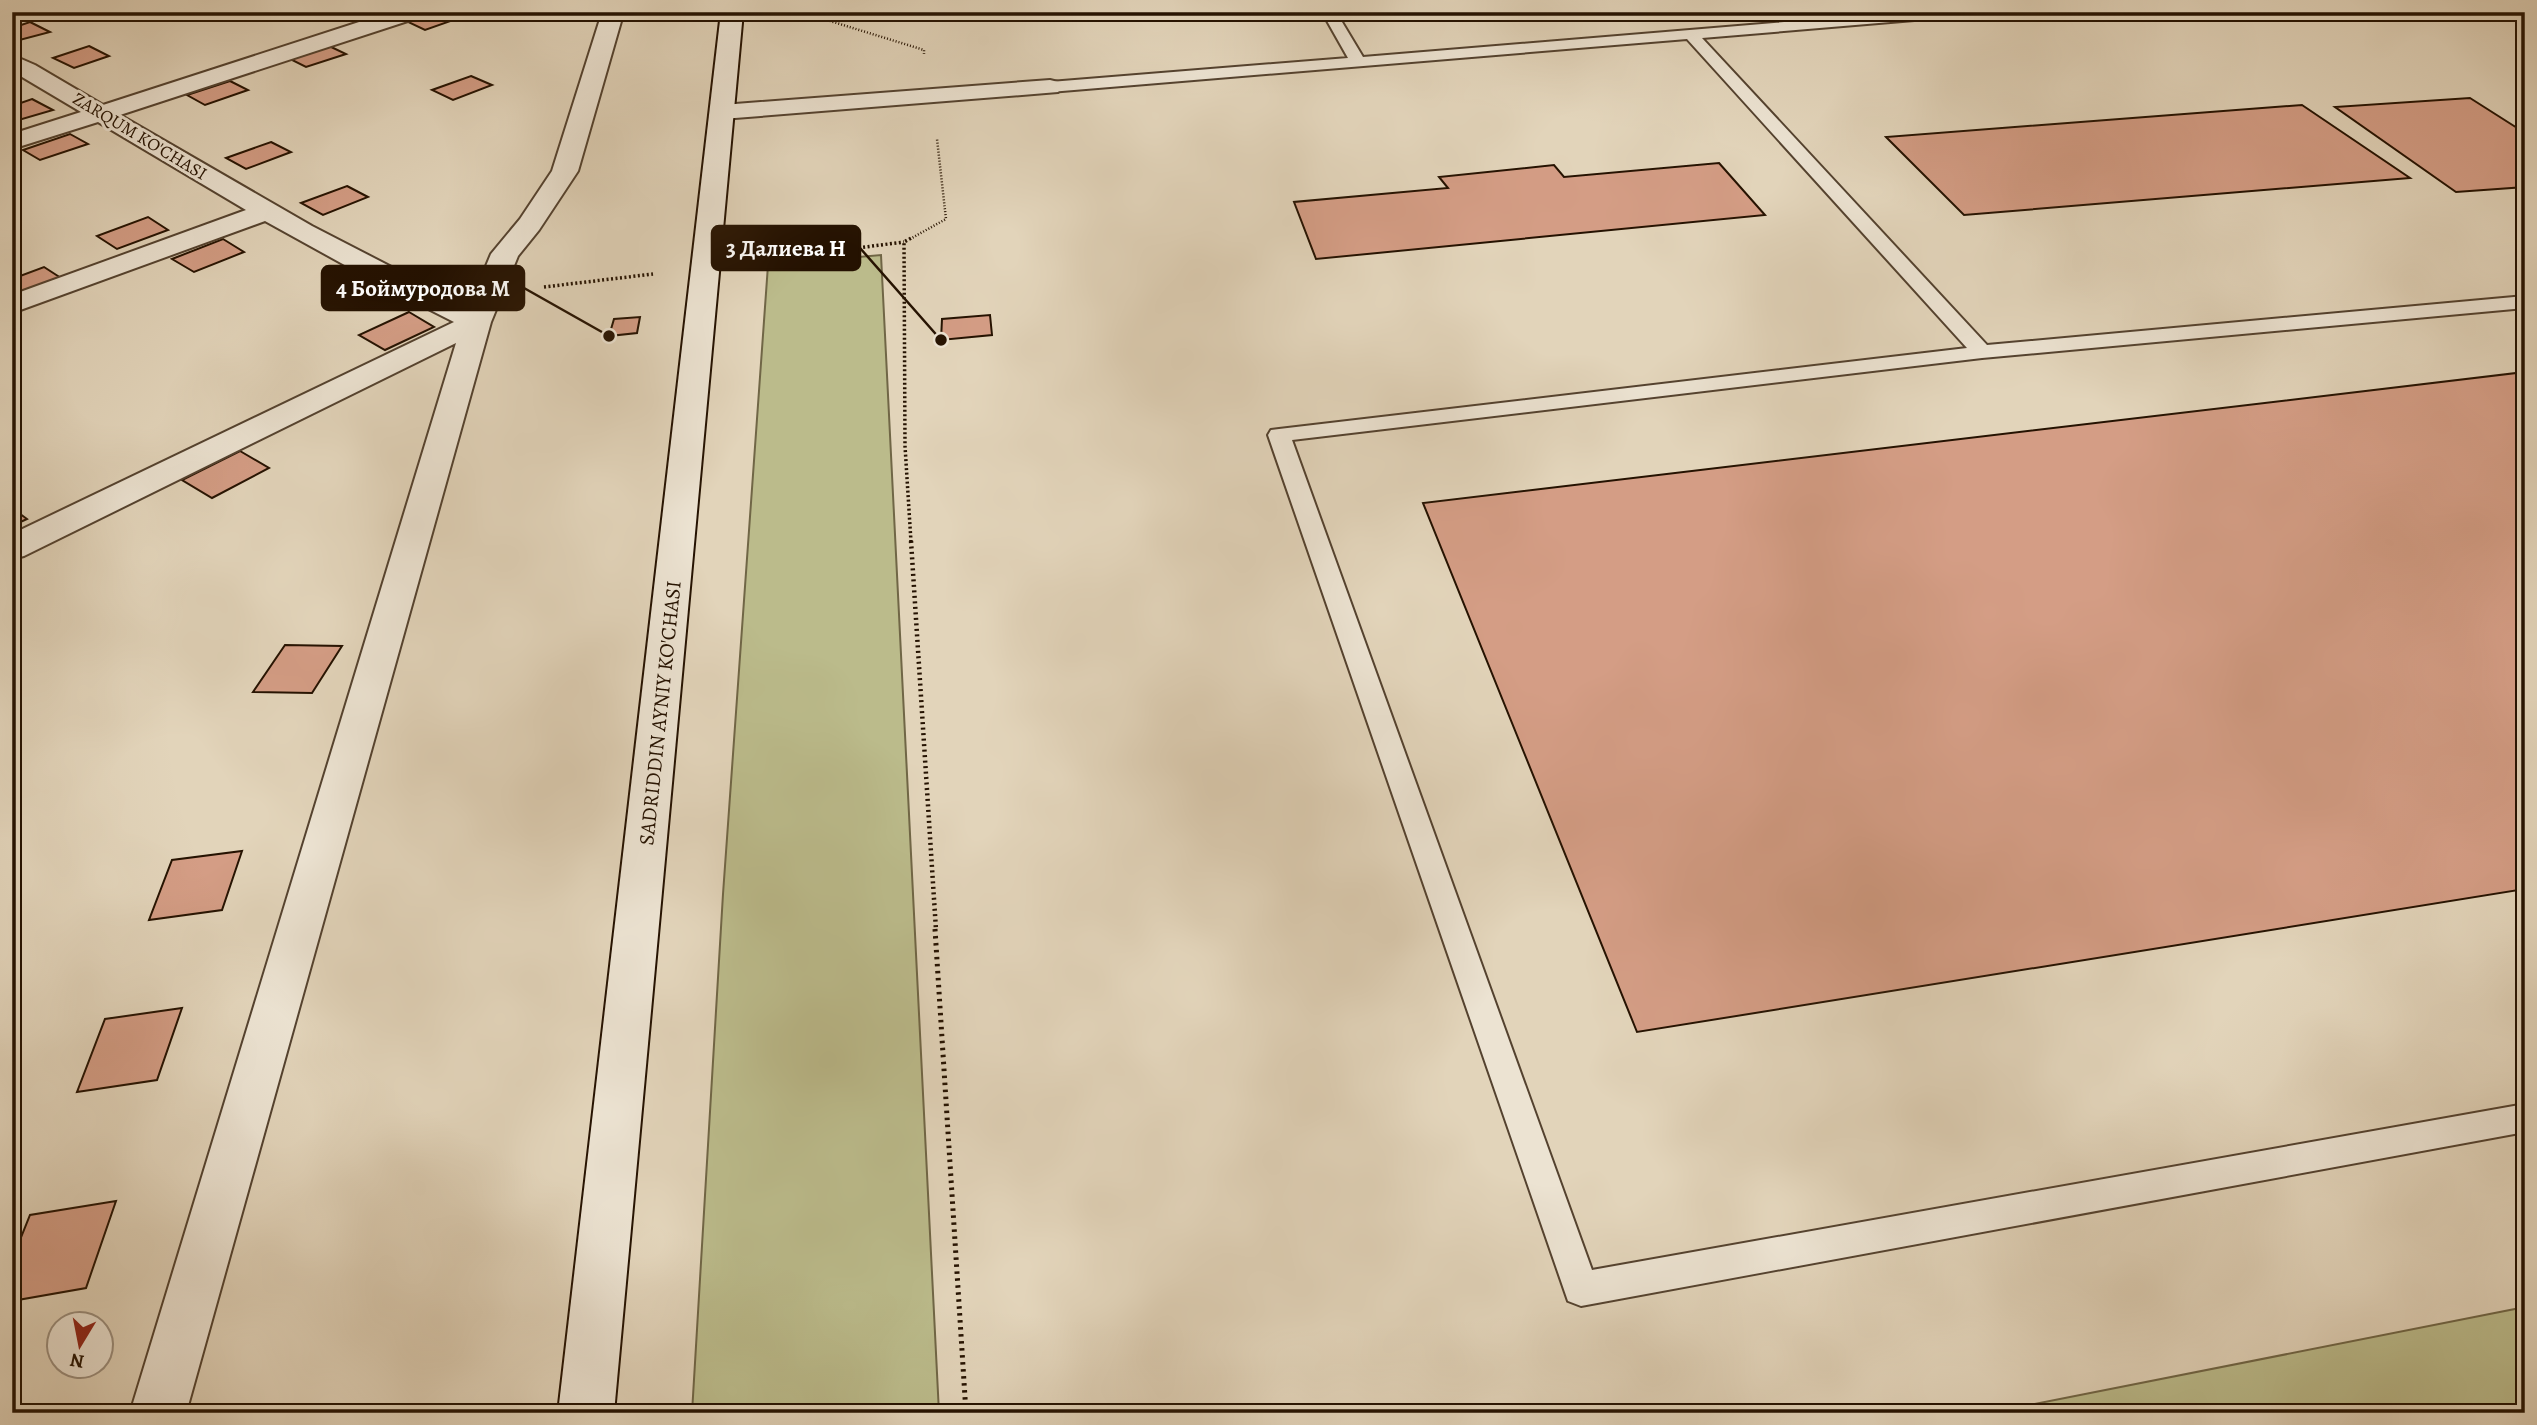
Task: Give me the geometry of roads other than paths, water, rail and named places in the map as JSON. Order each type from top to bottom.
[{"type":"street","points":[[12,142],[412,12]]},
{"type":"street","points":[[158,1413],[477,322],[505,254],[530,224],[565,171],[611,18],[605,12]]},
{"type":"street","name":"SADRIDDIN AYNIY KO'CHASI","points":[[586,1413],[732,12]]},
{"type":"street","name":"ZARQUM KO'CHASI","points":[[12,62],[57,85],[101,114],[267,211],[417,295],[477,322]]},
{"type":"street","points":[[722,112],[1050,87]]},
{"type":"street","points":[[12,305],[267,211]]},
{"type":"street","points":[[12,548],[477,322]]},
{"type":"lane","points":[[1329,12],[1358,61]]},
{"type":"lane","points":[[1050,87],[1962,12]]},
{"type":"lane","points":[[1690,34],[1982,352]]},
{"type":"lane","points":[[2525,302],[1982,352],[1279,435],[1581,1289],[2525,1118]]},
{"type":"place","name":"4 Боймуродова М","points":[[609,336]]},
{"type":"place","name":"3 Далиева Н","points":[[941,340]]}]
